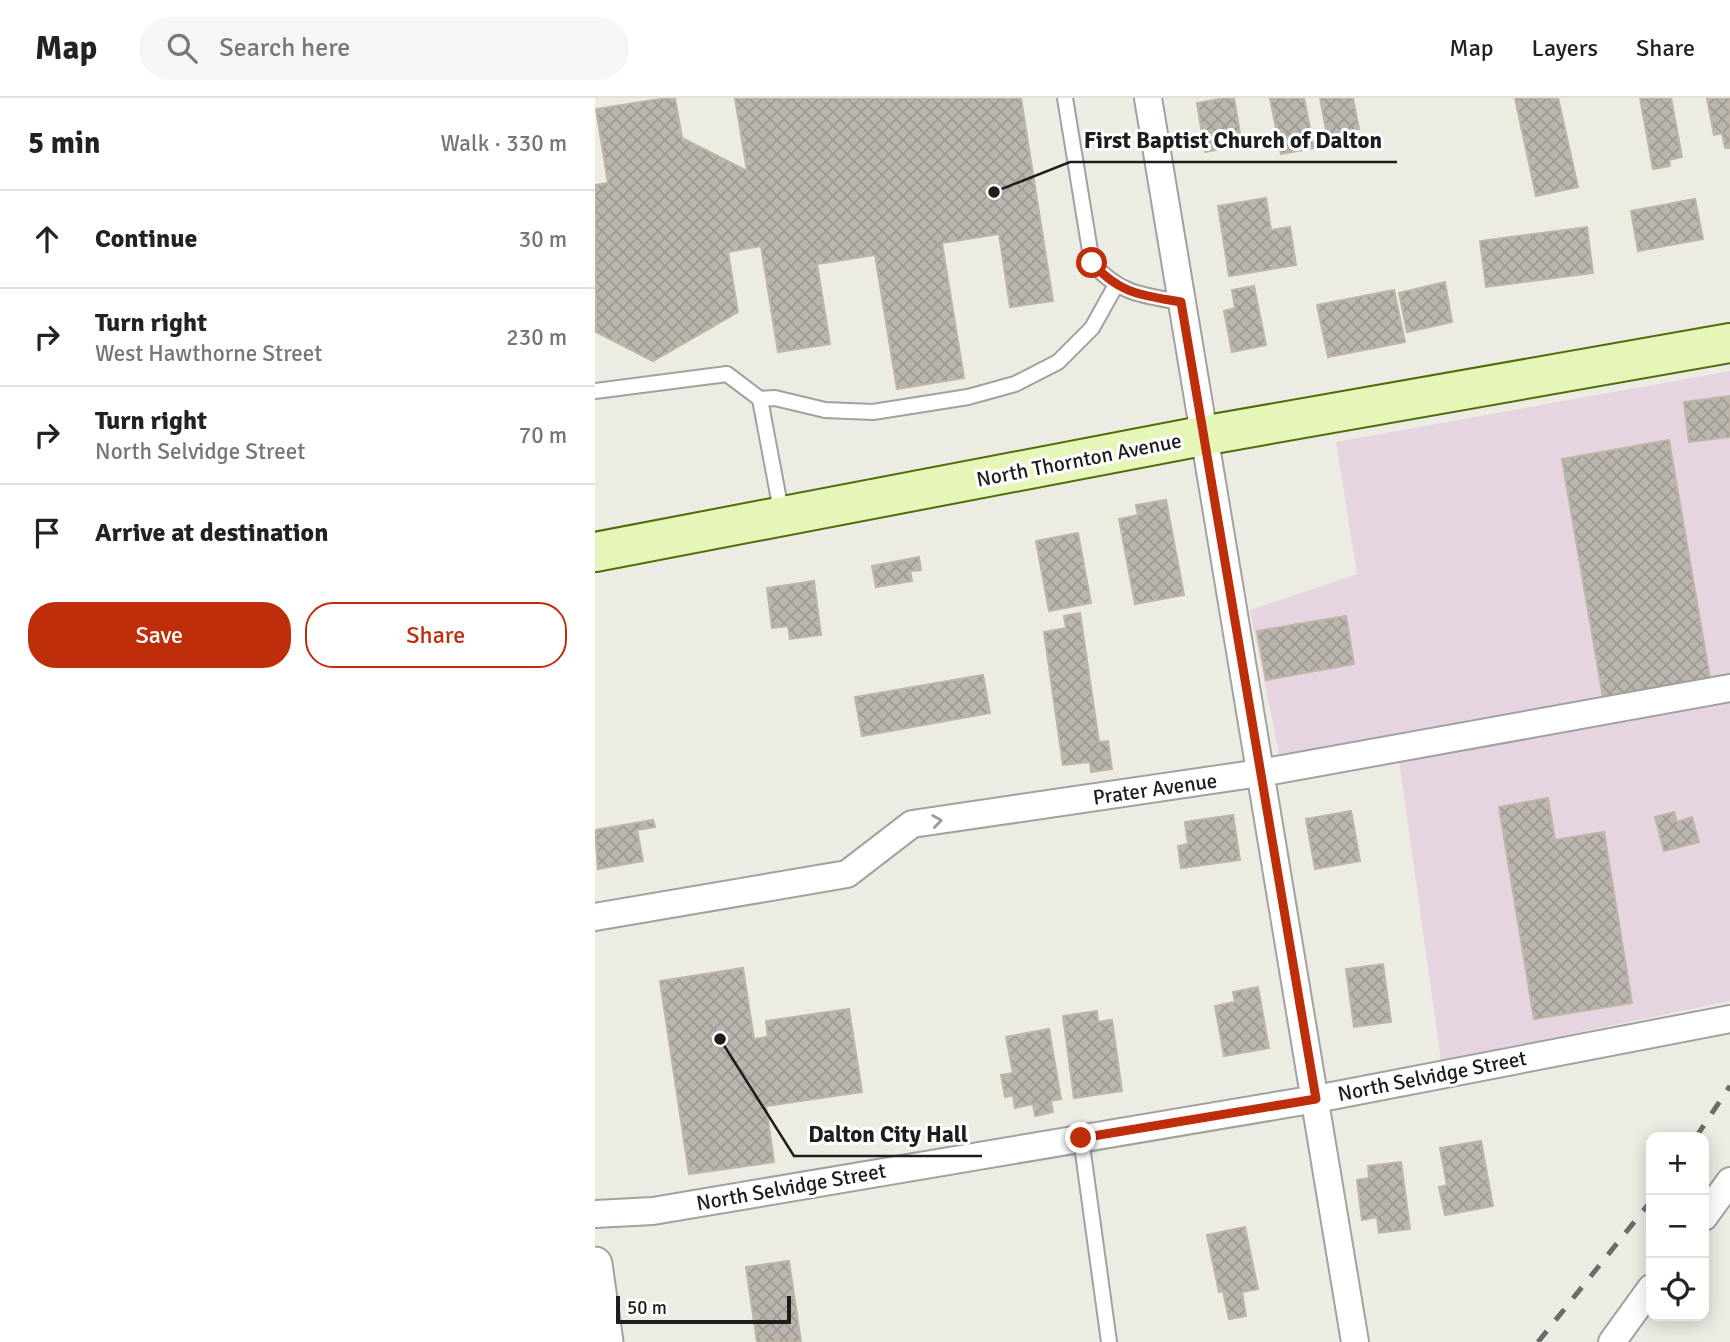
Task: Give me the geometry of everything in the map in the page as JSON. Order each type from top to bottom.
[{"type":"main road","name":"North Thornton Avenue","points":[[595,552],[1202,436],[1730,343]]},
{"type":"street","points":[[1148,98],[1202,436],[1355,1342]]},
{"type":"street","name":"Prater Avenue","points":[[595,917],[847,874],[912,824],[1260,773],[1730,688]]},
{"type":"street","name":"North Selvidge Street","points":[[595,1214],[653,1211],[1316,1099],[1730,1019]]},
{"type":"street","points":[[1709,1210],[1730,1181]]},
{"type":"street","points":[[595,1264],[606,1342]]},
{"type":"street","points":[[1612,1342],[1646,1295]]},
{"type":"lane","points":[[1065,98],[1092,263],[1108,281],[1137,295],[1181,302]]},
{"type":"lane","points":[[595,391],[727,374],[760,399],[775,398],[825,410],[873,412],[968,397],[1015,384],[1058,362],[1092,328],[1117,285]]},
{"type":"lane","points":[[760,399],[782,516]]},
{"type":"lane","points":[[1081,1138],[1109,1342]]},
{"type":"shaded area","points":[[1730,371],[1730,1001],[1441,1061],[1396,738],[1280,759],[1250,610],[1357,574],[1336,442]]},
{"type":"building","points":[[675,98],[682,138],[747,171],[735,98],[1021,98],[1053,301],[1010,307],[999,234],[942,243],[964,378],[897,389],[875,255],[817,264],[830,344],[778,352],[761,246],[728,252],[738,312],[653,361],[596,332],[595,185],[608,183],[596,109]]},
{"type":"building","points":[[1234,98],[1242,145],[1205,152],[1197,103]]},
{"type":"building","points":[[1270,98],[1304,98],[1314,148],[1281,154]]},
{"type":"building","points":[[1320,98],[1353,98],[1359,129],[1327,135]]},
{"type":"building","points":[[1515,98],[1558,98],[1578,187],[1536,196]]},
{"type":"building","points":[[1640,98],[1671,98],[1682,157],[1669,160],[1670,166],[1653,169]]},
{"type":"building","points":[[1707,98],[1730,98],[1730,148],[1725,148],[1722,133],[1714,135]]},
{"type":"building","points":[[1266,198],[1271,230],[1290,227],[1296,265],[1229,276],[1218,206]]},
{"type":"building","points":[[1695,199],[1703,239],[1638,251],[1631,211]]},
{"type":"building","points":[[1587,227],[1593,273],[1486,287],[1480,241]]},
{"type":"building","points":[[1445,282],[1452,322],[1407,332],[1399,293]]},
{"type":"building","points":[[1254,286],[1266,345],[1232,352],[1224,311],[1235,308],[1232,290]]},
{"type":"building","points":[[1394,290],[1405,342],[1328,357],[1317,305]]},
{"type":"building","points":[[1730,396],[1730,437],[1689,442],[1684,402]]},
{"type":"building","points":[[1669,440],[1712,690],[1605,709],[1562,459]]},
{"type":"building","points":[[1166,500],[1184,595],[1135,604],[1119,519],[1138,515],[1136,505]]},
{"type":"building","points":[[1078,533],[1091,603],[1049,611],[1036,541]]},
{"type":"building","points":[[919,557],[921,570],[910,571],[912,581],[876,587],[872,566]]},
{"type":"building","points":[[814,581],[821,635],[790,639],[788,626],[772,628],[767,588]]},
{"type":"building","points":[[1080,613],[1099,742],[1108,741],[1112,769],[1091,772],[1090,762],[1063,765],[1044,632],[1066,628],[1064,616]]},
{"type":"building","points":[[1346,616],[1354,664],[1266,680],[1257,631]]},
{"type":"building","points":[[983,675],[990,713],[862,736],[855,697]]},
{"type":"building","points":[[1548,798],[1555,840],[1604,832],[1632,1003],[1534,1019],[1499,807]]},
{"type":"building","points":[[1351,811],[1360,861],[1315,869],[1306,819]]},
{"type":"building","points":[[1674,812],[1677,822],[1692,817],[1699,842],[1664,851],[1655,817]]},
{"type":"building","points":[[1233,815],[1240,860],[1181,868],[1178,846],[1188,844],[1185,822]]},
{"type":"building","points":[[653,820],[655,827],[637,830],[643,861],[598,869],[595,830]]},
{"type":"building","points":[[1383,964],[1391,1022],[1354,1027],[1346,969]]},
{"type":"building","points":[[743,968],[754,1039],[768,1037],[766,1021],[849,1009],[862,1092],[766,1106],[774,1162],[689,1174],[660,981]]},
{"type":"building","points":[[1258,987],[1269,1048],[1224,1056],[1215,1006],[1235,1002],[1233,992]]},
{"type":"building","points":[[1097,1011],[1098,1022],[1112,1020],[1122,1091],[1074,1098],[1063,1016]]},
{"type":"building","points":[[1049,1029],[1061,1099],[1051,1101],[1053,1112],[1035,1116],[1033,1104],[1015,1108],[1013,1095],[1005,1097],[1001,1075],[1013,1073],[1006,1037]]},
{"type":"building","points":[[1481,1141],[1493,1206],[1445,1215],[1439,1187],[1447,1185],[1440,1148]]},
{"type":"building","points":[[1401,1162],[1410,1229],[1379,1233],[1377,1217],[1362,1220],[1357,1180],[1369,1178],[1368,1166]]},
{"type":"building","points":[[1245,1227],[1258,1289],[1242,1292],[1246,1316],[1229,1319],[1223,1291],[1219,1292],[1207,1235]]},
{"type":"building","points":[[789,1261],[801,1342],[757,1342],[746,1267]]},
{"type":"railway","points":[[1699,1132],[1730,1086]]},
{"type":"railway","points":[[1538,1342],[1646,1207]]},
{"type":"place","name":"First Baptist Church of Dalton","points":[[994,192]]},
{"type":"place","name":"Dalton City Hall","points":[[720,1039]]},
{"type":"route","points":[[1081,1138],[1316,1099],[1181,302],[1137,295],[1108,281],[1092,263]]}]
